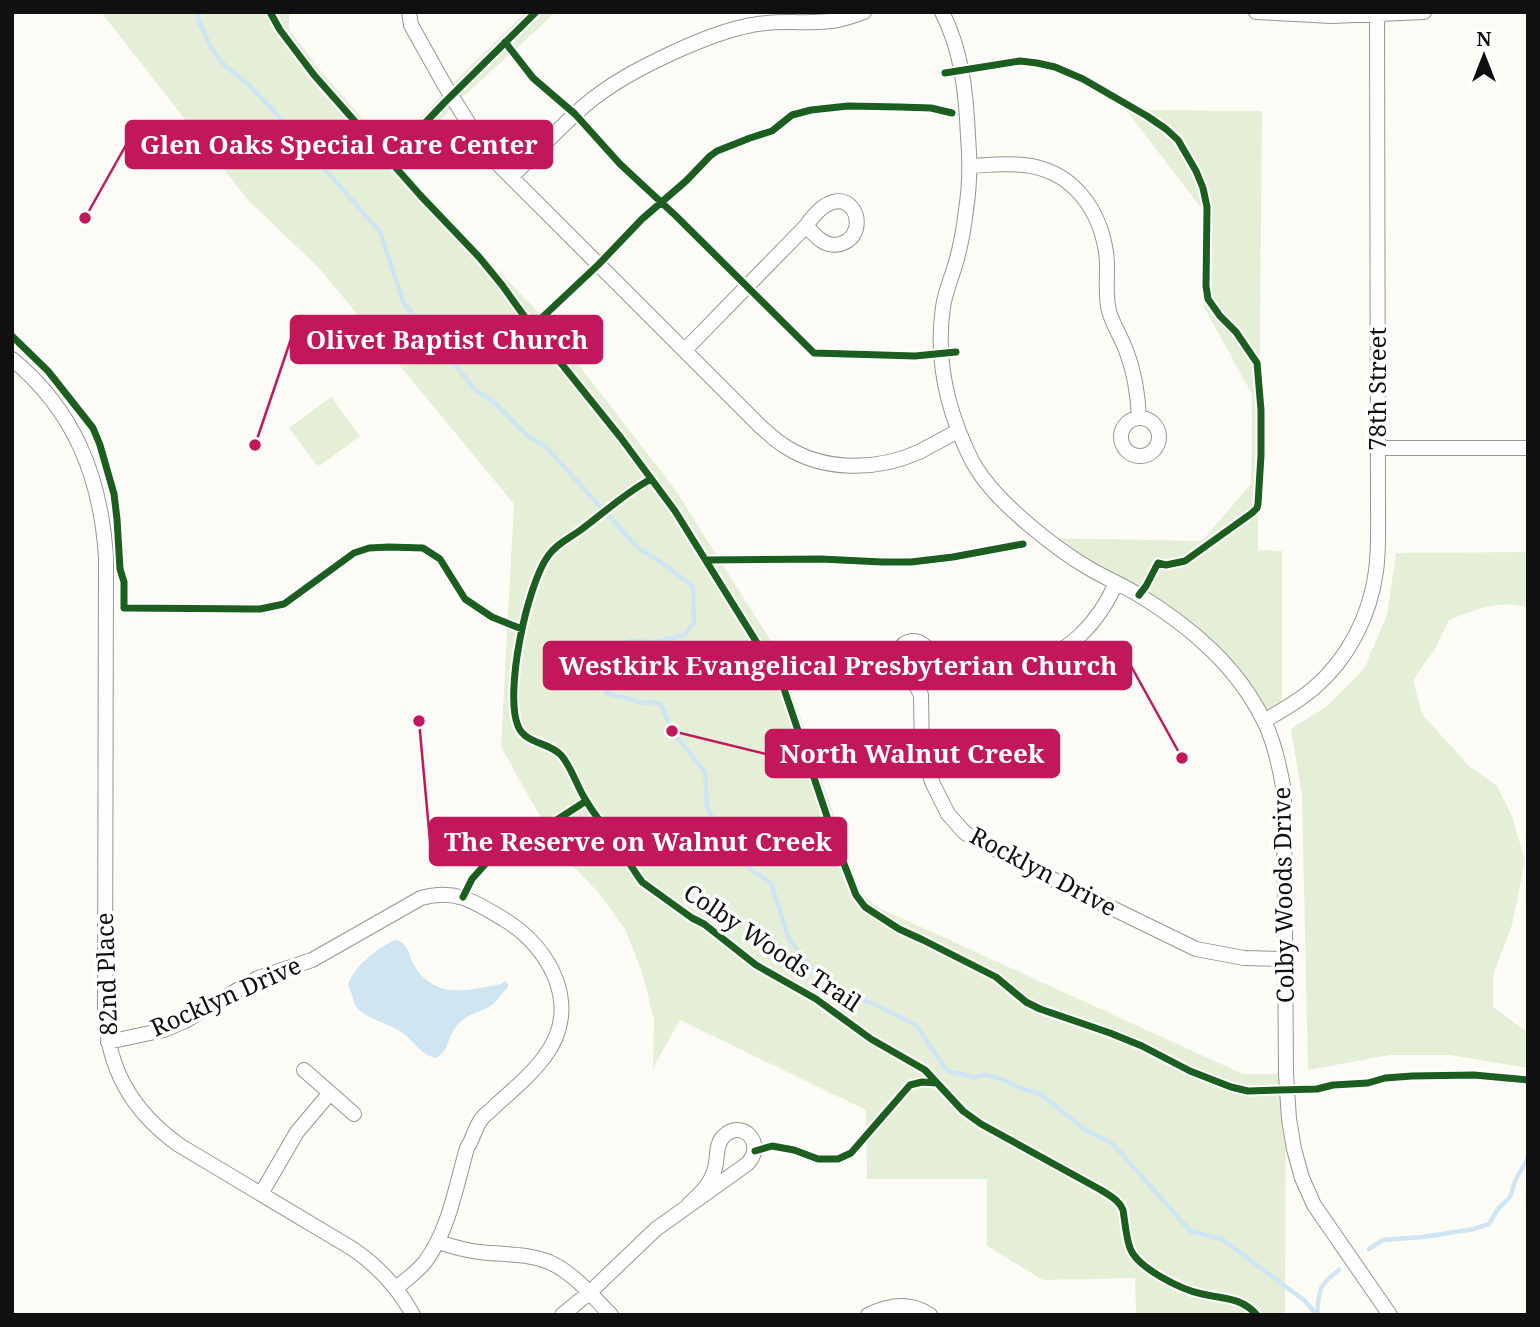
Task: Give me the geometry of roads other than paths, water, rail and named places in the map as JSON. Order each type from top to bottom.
[{"type":"street","points":[[409,12],[411,25],[487,153],[761,427],[782,444],[806,457],[832,465],[869,466],[917,452],[958,431]]},
{"type":"street","points":[[511,177],[583,107],[608,87],[647,64],[730,29],[785,21],[838,20],[864,12]]},
{"type":"street","name":"Colby Woods Drive","points":[[942,12],[962,71],[970,166],[967,208],[958,258],[943,306],[940,345],[946,395],[958,431],[987,484],[1003,503],[1045,538],[1089,569],[1139,595],[1190,630],[1225,662],[1240,680],[1265,721],[1277,755],[1284,792],[1289,1119],[1294,1149],[1302,1178],[1314,1205],[1390,1315]]},
{"type":"street","points":[[1256,12],[1332,16],[1424,12]]},
{"type":"street","name":"78th Street","points":[[1265,721],[1312,690],[1331,673],[1353,642],[1368,607],[1377,570],[1377,14]]},
{"type":"street","points":[[970,166],[1023,165],[1041,168],[1066,181],[1081,193],[1092,208],[1100,225],[1107,254],[1108,309],[1135,377],[1139,418]]},
{"type":"street","points":[[685,350],[806,226]]},
{"type":"street","name":"82nd Place","points":[[12,359],[43,389],[76,437],[89,466],[104,526],[105,1009],[108,1042],[121,1080],[143,1114],[162,1133],[372,1262],[396,1287],[413,1315]]},
{"type":"street","points":[[1378,448],[1528,448]]},
{"type":"street","points":[[927,649],[942,661],[970,665],[1024,663],[1040,659],[1061,651],[1085,632],[1110,598],[1116,583]]},
{"type":"street","name":"Rocklyn Drive","points":[[927,649],[920,642],[909,642],[900,649],[900,666],[910,673],[921,695],[922,753],[925,764],[948,814],[965,834],[1196,949],[1244,958],[1285,959]]},
{"type":"street","points":[[910,673],[918,673],[926,667],[930,658],[927,649]]},
{"type":"street","name":"Rocklyn Drive","points":[[108,1042],[164,1030],[185,1021],[258,978],[312,960],[421,898],[433,894],[469,899],[512,924],[540,950],[551,966],[559,987],[560,1021],[555,1039],[547,1054],[476,1127],[438,1242],[412,1276],[396,1287]]},
{"type":"street","points":[[304,1070],[354,1114]]},
{"type":"street","points":[[261,1195],[297,1132],[330,1093]]},
{"type":"street","points":[[562,1315],[656,1229],[747,1164],[753,1158],[755,1150],[755,1143],[750,1136],[743,1131],[734,1130],[720,1140],[716,1167],[710,1181],[705,1190],[689,1205]]},
{"type":"street","points":[[438,1242],[475,1252],[532,1256],[550,1263],[566,1272],[611,1315]]},
{"type":"street","points":[[868,1315],[890,1306],[907,1306],[930,1315]]},
{"type":"water","points":[[395,940],[405,946],[420,973],[440,988],[465,990],[505,981],[508,984],[492,1005],[459,1023],[443,1053],[435,1058],[421,1051],[399,1031],[359,1010],[348,985],[367,958]]},
{"type":"waterway","points":[[199,12],[198,19],[211,48],[226,67],[246,82],[273,110],[380,232],[406,306],[475,390],[492,400],[528,436],[546,447],[639,549],[693,586],[694,623],[684,635],[654,642],[630,641],[611,653],[603,673],[607,693],[644,703],[661,704],[672,731],[705,772],[707,807],[724,841],[746,866],[771,883],[789,939],[814,971],[836,989],[916,1025],[947,1071],[974,1077],[985,1075],[1000,1078],[1025,1090],[1039,1093],[1084,1129],[1113,1144],[1190,1231],[1222,1239],[1305,1301],[1317,1315]]},
{"type":"waterway","points":[[1369,1249],[1383,1240],[1423,1237],[1489,1224],[1498,1209],[1510,1197],[1515,1181],[1528,1158]]},
{"type":"waterway","points":[[1317,1315],[1321,1289],[1339,1270]]},
{"type":"place","name":"Glen Oaks Special Care Center","points":[[85,218]]},
{"type":"place","name":"Olivet Baptist Church","points":[[255,445]]},
{"type":"place","name":"The Reserve on Walnut Creek","points":[[419,721]]},
{"type":"place","name":"North Walnut Creek","points":[[672,731]]},
{"type":"place","name":"Westkirk Evangelical Presbyterian Church","points":[[1182,758]]}]
